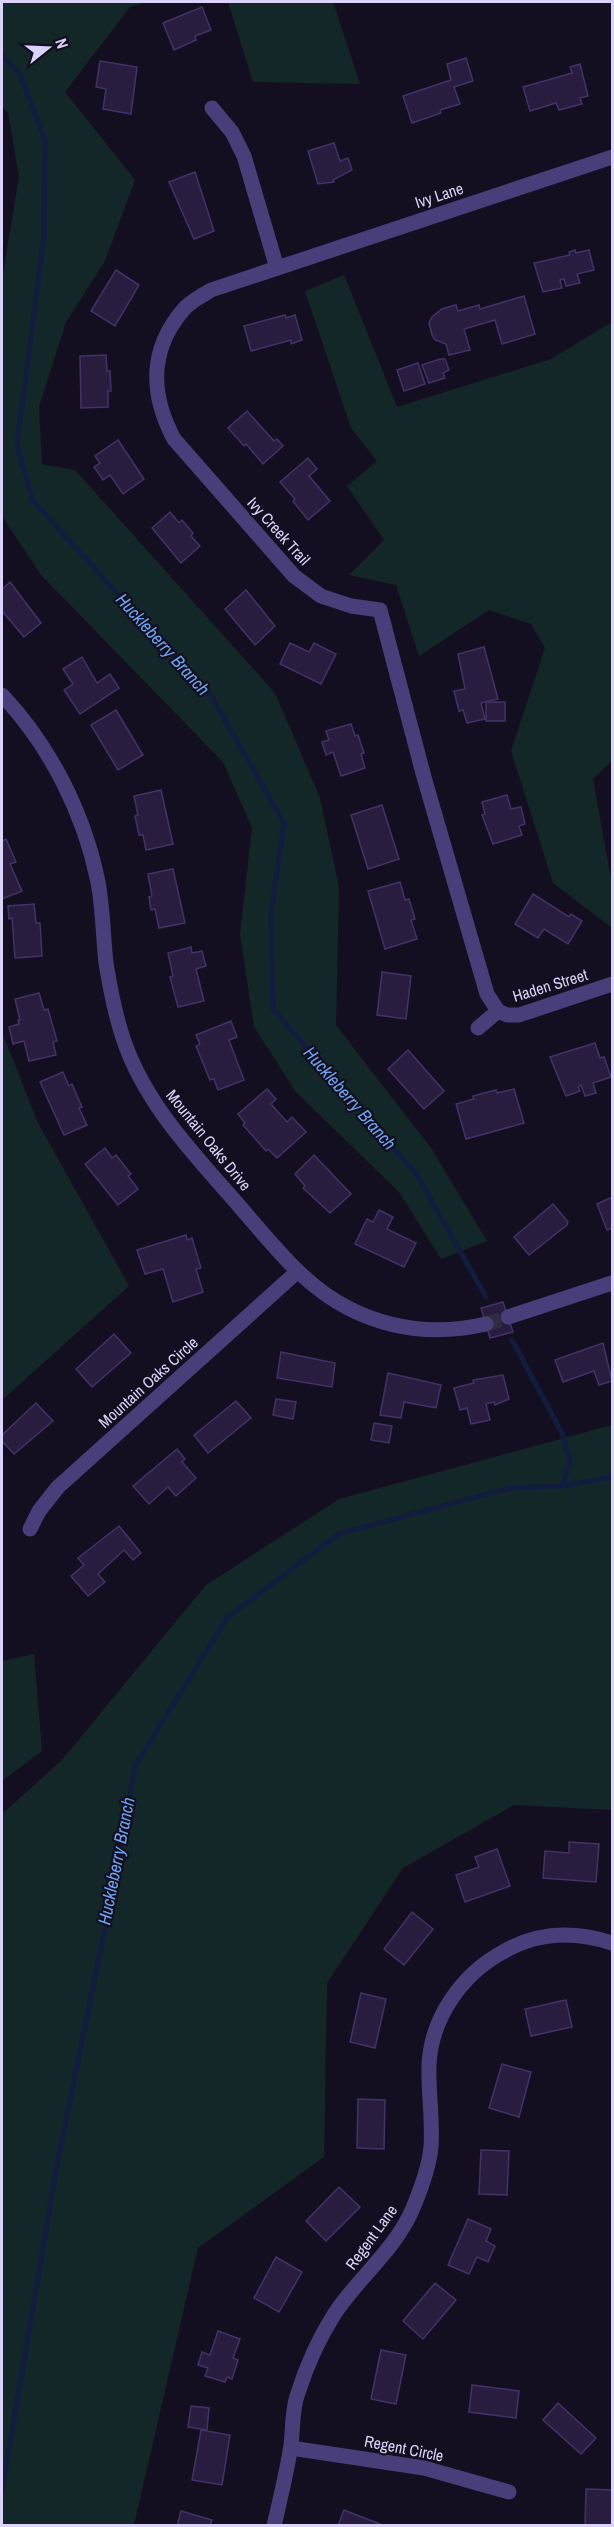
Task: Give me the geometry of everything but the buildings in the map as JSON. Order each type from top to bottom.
[{"type":"street","points":[[212,108],[232,132],[244,156],[277,268]]},
{"type":"street","name":"Ivy Lane","points":[[277,268],[612,157]]},
{"type":"street","name":"Ivy Creek Trail","points":[[277,268],[211,290],[186,307],[176,320],[160,352],[156,373],[156,394],[162,417],[174,439],[294,576],[321,596],[351,606],[380,610],[424,777],[487,994],[498,1011]]},
{"type":"street","name":"Mountain Oaks Drive","points":[[2,695],[28,726],[44,750],[74,807],[88,843],[98,883],[106,963],[123,1039],[141,1079],[162,1114],[182,1140],[298,1271],[319,1291],[348,1308],[389,1326],[441,1331],[486,1324]]},
{"type":"street","name":"Haden Street","points":[[498,1011],[507,1015],[519,1015],[612,984]]},
{"type":"street","points":[[478,1028],[498,1011]]},
{"type":"street","name":"Mountain Oaks Circle","points":[[30,1528],[39,1511],[58,1487],[298,1271]]},
{"type":"street","points":[[508,1317],[612,1283]]},
{"type":"street","name":"Regent Lane","points":[[274,2526],[291,2448],[296,2398],[320,2340],[335,2312],[396,2239],[423,2186],[431,2148],[429,2065],[433,2038],[456,1991],[490,1959],[530,1939],[573,1935],[612,1943]]},
{"type":"street","name":"Regent Circle","points":[[291,2448],[424,2468],[509,2492]]},
{"type":"green space","points":[[2,2],[147,2],[130,7],[65,92],[135,180],[105,261],[66,322],[39,407],[42,464],[75,470],[275,693],[320,798],[339,887],[336,1025],[431,1148],[487,1241],[441,1259],[399,1192],[296,1092],[254,1027],[240,934],[252,828],[223,762],[41,575],[2,516],[2,279],[19,177],[8,113],[2,106]]},
{"type":"green space","points":[[228,2],[333,2],[360,84],[253,82]]},
{"type":"green space","points":[[344,275],[397,407],[551,359],[612,322],[612,761],[593,779],[612,884],[612,928],[553,883],[511,751],[545,648],[531,624],[489,610],[419,656],[396,585],[349,575],[384,540],[347,486],[377,461],[351,428],[305,291]]},
{"type":"green space","points":[[2,1032],[38,1123],[129,1286],[2,1400]]},
{"type":"green space","points":[[612,1425],[612,1810],[514,1805],[403,1868],[327,1983],[324,2157],[198,2248],[134,2525],[2,2525],[2,1814],[62,1760],[206,1585],[339,1499]]},
{"type":"green space","points":[[34,1654],[42,1751],[2,1781],[2,1661]]},
{"type":"waterway","name":"Huckleberry Branch","points":[[2,56],[20,74],[45,140],[44,235],[17,445],[33,501],[210,694],[284,823],[271,913],[273,1009],[417,1175],[486,1297]]},
{"type":"waterway","name":"Huckleberry Branch","points":[[512,1340],[562,1433],[570,1462],[562,1486]]},
{"type":"waterway","name":"Huckleberry Branch","points":[[2,2491],[56,2170],[135,1766],[227,1618],[338,1534],[510,1488],[562,1486],[612,1477]]},
{"type":"tunnel","points":[[486,1324],[508,1317]]}]
